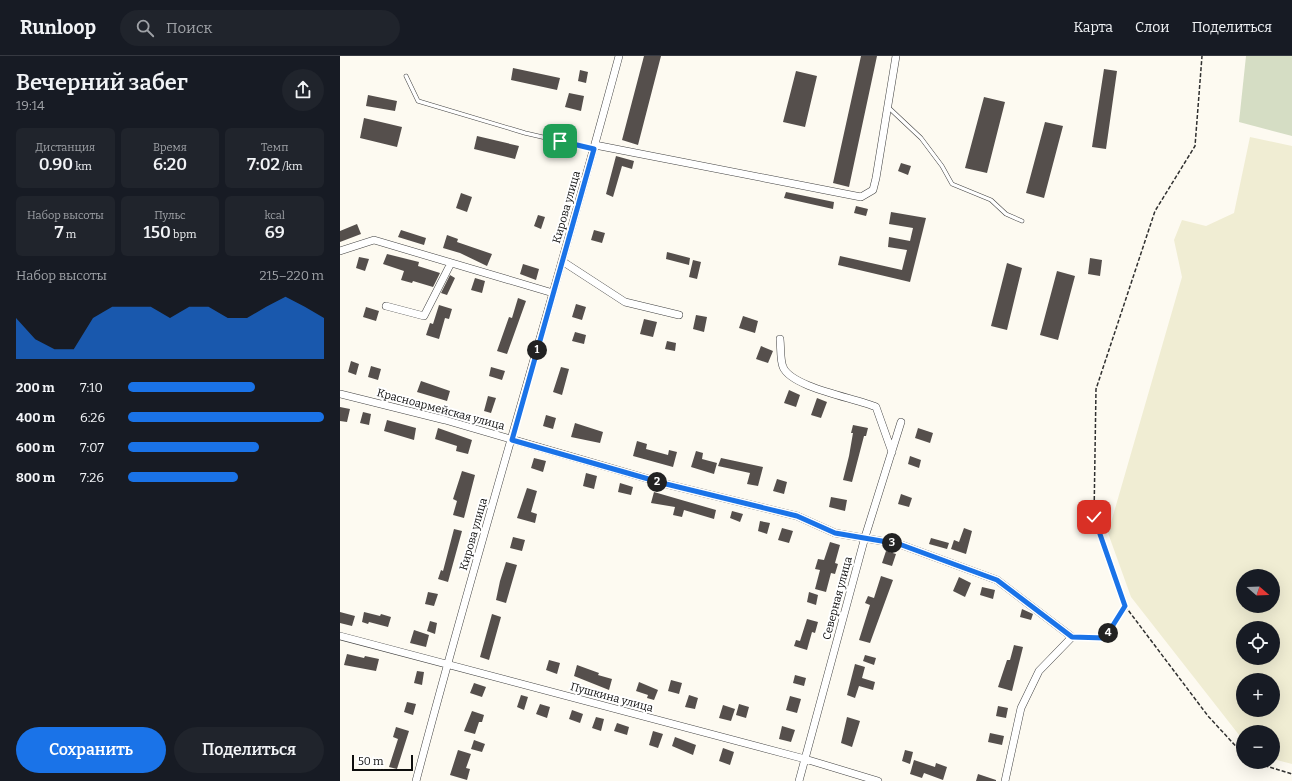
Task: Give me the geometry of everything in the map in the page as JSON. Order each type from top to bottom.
[{"type":"street","name":"Кирова улица","points":[[416,781],[447,664],[595,147],[619,56]]},
{"type":"street","points":[[595,147],[861,197],[873,190],[896,56]]},
{"type":"street","points":[[340,251],[374,240],[553,294]]},
{"type":"street","points":[[562,261],[625,302],[679,315]]},
{"type":"street","points":[[386,306],[424,316],[451,263]]},
{"type":"street","points":[[780,339],[783,368],[791,376],[808,386],[865,402],[876,407],[892,452]]},
{"type":"street","name":"Красноармейская улица","points":[[340,394],[445,420],[666,484],[797,516],[835,533],[899,544],[997,580],[1072,637]]},
{"type":"street","name":"Северная улица","points":[[799,781],[864,537],[902,422]]},
{"type":"street","name":"Пушкина улица","points":[[340,636],[805,759],[878,781]]},
{"type":"street","points":[[1005,781],[1021,708],[1039,671],[1072,637]]},
{"type":"lane","points":[[406,76],[418,101],[525,133],[595,147]]},
{"type":"lane","points":[[888,107],[921,138],[942,166],[952,184],[991,200],[1006,214],[1022,221]]},
{"type":"path","points":[[1202,56],[1196,146],[1155,211],[1096,389],[1094,517],[1125,606],[1208,716],[1236,746]]},
{"type":"path","points":[[1072,637],[1105,638],[1125,606]]},
{"type":"path","points":[[1276,769],[1292,774]]},
{"type":"shaded area","points":[[1250,137],[1292,146],[1292,764],[1280,761],[1280,725],[1236,725],[1236,731],[1131,597],[1108,533],[1182,277],[1174,240],[1182,220],[1206,226],[1234,213]]},
{"type":"green space","points":[[1246,56],[1292,56],[1292,136],[1239,122]]},
{"type":"building","points":[[644,56],[661,56],[638,145],[622,140]]},
{"type":"building","points":[[861,56],[877,56],[849,187],[833,183]]},
{"type":"building","points":[[513,68],[560,78],[557,90],[511,80]]},
{"type":"building","points":[[1104,69],[1117,71],[1106,149],[1092,147]]},
{"type":"building","points":[[580,70],[588,72],[586,83],[578,81]]},
{"type":"building","points":[[796,71],[817,76],[805,127],[783,122]]},
{"type":"building","points":[[569,93],[584,96],[581,111],[565,107]]},
{"type":"building","points":[[368,95],[397,101],[395,111],[366,106]]},
{"type":"building","points":[[984,97],[1005,102],[987,173],[965,168]]},
{"type":"building","points":[[364,118],[402,127],[397,147],[360,138]]},
{"type":"building","points":[[1045,122],[1063,126],[1044,198],[1026,193]]},
{"type":"building","points":[[477,136],[519,146],[515,159],[474,149]]},
{"type":"building","points":[[616,156],[634,161],[632,169],[622,166],[613,197],[606,194]]},
{"type":"building","points":[[901,163],[911,166],[908,175],[898,171]]},
{"type":"building","points":[[786,192],[834,202],[833,209],[784,198]]},
{"type":"building","points":[[461,193],[472,197],[467,212],[456,208]]},
{"type":"building","points":[[856,206],[868,209],[866,216],[854,213]]},
{"type":"building","points":[[891,212],[926,218],[910,282],[838,265],[840,256],[902,270],[907,250],[888,247],[889,237],[910,241],[913,228],[889,224]]},
{"type":"building","points":[[538,215],[545,217],[541,229],[534,226]]},
{"type":"building","points":[[357,224],[361,234],[340,242],[340,231]]},
{"type":"building","points":[[401,230],[426,238],[424,245],[398,237]]},
{"type":"building","points":[[594,230],[605,233],[602,243],[591,240]]},
{"type":"building","points":[[447,235],[458,239],[457,242],[492,254],[487,266],[460,253],[443,248]]},
{"type":"building","points":[[667,252],[690,258],[689,265],[666,259]]},
{"type":"building","points":[[387,254],[419,262],[418,266],[440,273],[433,287],[413,281],[412,283],[401,280],[404,271],[383,264]]},
{"type":"building","points":[[359,257],[369,259],[365,271],[356,268]]},
{"type":"building","points":[[1090,258],[1102,260],[1100,276],[1088,274]]},
{"type":"building","points":[[693,260],[701,262],[697,279],[689,277]]},
{"type":"building","points":[[1007,263],[1022,268],[1007,330],[991,326]]},
{"type":"building","points":[[523,264],[539,269],[536,280],[520,274]]},
{"type":"building","points":[[1057,271],[1075,276],[1058,340],[1040,335]]},
{"type":"building","points":[[450,275],[455,278],[447,295],[441,293]]},
{"type":"building","points":[[475,278],[485,281],[482,293],[471,290]]},
{"type":"building","points":[[518,298],[526,301],[507,354],[497,351],[509,317],[512,318]]},
{"type":"building","points":[[576,304],[586,307],[582,320],[572,317]]},
{"type":"building","points":[[439,305],[452,309],[449,319],[445,318],[439,339],[426,335],[430,323],[433,324]]},
{"type":"building","points":[[366,307],[379,311],[376,321],[363,317]]},
{"type":"building","points":[[696,315],[707,317],[704,332],[693,329]]},
{"type":"building","points":[[743,316],[758,321],[755,333],[739,328]]},
{"type":"building","points":[[644,319],[657,322],[653,337],[640,334]]},
{"type":"building","points":[[575,332],[586,335],[584,344],[572,341]]},
{"type":"building","points":[[667,341],[676,343],[675,351],[665,349]]},
{"type":"building","points":[[761,346],[773,351],[768,363],[756,359]]},
{"type":"building","points":[[351,361],[359,364],[356,375],[348,372]]},
{"type":"building","points":[[371,366],[381,369],[378,380],[368,377]]},
{"type":"building","points":[[491,367],[505,371],[502,380],[489,376]]},
{"type":"building","points":[[561,367],[569,369],[562,395],[553,392]]},
{"type":"building","points":[[421,381],[450,391],[447,401],[417,392]]},
{"type":"building","points":[[789,390],[800,395],[796,407],[784,403]]},
{"type":"building","points":[[488,396],[496,398],[491,413],[484,411]]},
{"type":"building","points":[[817,398],[827,402],[821,418],[811,415]]},
{"type":"building","points":[[340,407],[350,409],[347,422],[340,421]]},
{"type":"building","points":[[363,412],[371,414],[369,425],[360,423]]},
{"type":"building","points":[[546,415],[556,418],[553,429],[543,426]]},
{"type":"building","points":[[387,420],[416,428],[414,440],[384,431]]},
{"type":"building","points":[[575,423],[603,432],[600,443],[571,437]]},
{"type":"building","points":[[853,425],[868,428],[866,436],[864,436],[852,482],[843,480],[849,456]]},
{"type":"building","points":[[438,428],[472,440],[468,454],[456,451],[457,446],[435,439]]},
{"type":"building","points":[[918,428],[933,433],[930,443],[915,438]]},
{"type":"building","points":[[637,441],[647,444],[646,449],[668,455],[669,450],[677,452],[673,467],[633,456]]},
{"type":"building","points":[[696,451],[703,453],[702,459],[717,463],[714,474],[691,467]]},
{"type":"building","points":[[910,456],[921,460],[919,468],[908,464]]},
{"type":"building","points":[[534,458],[546,461],[543,472],[531,468]]},
{"type":"building","points":[[721,458],[763,467],[758,486],[747,484],[750,473],[718,466]]},
{"type":"building","points":[[462,471],[475,475],[464,518],[453,515],[457,501],[453,499]]},
{"type":"building","points":[[586,473],[597,476],[594,489],[583,486]]},
{"type":"building","points":[[777,479],[787,482],[784,494],[773,491]]},
{"type":"building","points":[[620,483],[633,487],[631,495],[618,492]]},
{"type":"building","points":[[527,488],[537,491],[531,512],[537,514],[535,523],[517,518]]},
{"type":"building","points":[[654,492],[716,510],[714,519],[684,510],[682,517],[673,515],[675,507],[651,503]]},
{"type":"building","points":[[901,494],[912,498],[909,507],[898,504]]},
{"type":"building","points":[[831,497],[847,500],[845,511],[829,507]]},
{"type":"building","points":[[732,511],[743,514],[740,522],[730,518]]},
{"type":"building","points":[[760,521],[770,523],[767,534],[758,531]]},
{"type":"building","points":[[782,528],[793,531],[789,543],[778,540]]},
{"type":"building","points":[[964,528],[972,531],[966,554],[951,549],[954,540],[959,542]]},
{"type":"building","points":[[454,529],[462,531],[448,582],[438,579],[441,570],[443,571]]},
{"type":"building","points":[[513,537],[525,540],[522,551],[510,548]]},
{"type":"building","points":[[931,538],[949,543],[947,549],[929,544]]},
{"type":"building","points":[[830,542],[840,545],[835,563],[838,564],[835,574],[831,573],[826,592],[815,589],[820,570],[815,569],[818,559],[824,560]]},
{"type":"building","points":[[886,551],[896,554],[892,566],[882,563]]},
{"type":"building","points":[[506,562],[517,565],[506,603],[496,600]]},
{"type":"building","points":[[881,576],[893,580],[870,643],[859,640],[870,605],[865,603],[868,596],[874,598]]},
{"type":"building","points":[[959,577],[971,583],[965,597],[953,591]]},
{"type":"building","points":[[982,587],[995,590],[993,599],[980,595]]},
{"type":"building","points":[[428,592],[438,594],[434,606],[425,604]]},
{"type":"building","points":[[809,592],[818,595],[816,605],[807,602]]},
{"type":"building","points":[[1022,609],[1033,614],[1031,620],[1020,617]]},
{"type":"building","points":[[340,612],[355,616],[352,626],[340,623]]},
{"type":"building","points":[[364,612],[391,617],[388,627],[369,622],[368,624],[362,622]]},
{"type":"building","points":[[492,614],[501,617],[489,660],[480,657]]},
{"type":"building","points":[[807,619],[818,622],[815,633],[812,632],[807,650],[794,646],[796,640],[800,641]]},
{"type":"building","points":[[430,621],[437,623],[435,634],[427,631]]},
{"type":"building","points":[[414,630],[429,635],[426,647],[410,643]]},
{"type":"building","points":[[1014,645],[1023,647],[1012,691],[998,687],[1007,660],[1010,660]]},
{"type":"building","points":[[347,654],[364,658],[365,656],[379,659],[376,671],[344,665]]},
{"type":"building","points":[[865,655],[876,658],[874,665],[863,661]]},
{"type":"building","points":[[549,660],[560,663],[557,674],[546,670]]},
{"type":"building","points":[[855,664],[865,667],[862,678],[875,682],[873,690],[859,686],[855,698],[847,695]]},
{"type":"building","points":[[577,665],[599,673],[598,675],[612,679],[609,690],[574,676]]},
{"type":"building","points":[[417,671],[424,672],[422,685],[414,683]]},
{"type":"building","points":[[795,675],[806,678],[804,686],[793,683]]},
{"type":"building","points":[[671,680],[682,683],[679,694],[668,691]]},
{"type":"building","points":[[639,682],[658,690],[654,700],[647,698],[648,695],[636,691]]},
{"type":"building","points":[[474,683],[486,687],[482,697],[470,693]]},
{"type":"building","points":[[521,695],[528,697],[524,710],[517,707]]},
{"type":"building","points":[[689,695],[698,698],[695,709],[685,707]]},
{"type":"building","points":[[790,696],[801,699],[797,713],[786,710]]},
{"type":"building","points":[[407,702],[416,704],[413,715],[404,712]]},
{"type":"building","points":[[540,704],[550,707],[547,718],[536,714]]},
{"type":"building","points":[[739,704],[749,707],[746,718],[736,715]]},
{"type":"building","points":[[723,705],[735,709],[731,721],[719,718]]},
{"type":"building","points":[[998,706],[1008,708],[1006,718],[996,716]]},
{"type":"building","points":[[572,710],[583,714],[580,723],[569,719]]},
{"type":"building","points":[[472,711],[484,715],[482,722],[479,722],[475,734],[464,731]]},
{"type":"building","points":[[596,717],[604,719],[601,731],[592,728]]},
{"type":"building","points":[[847,717],[860,721],[852,747],[841,743]]},
{"type":"building","points":[[617,723],[629,727],[627,735],[614,731]]},
{"type":"building","points":[[782,726],[795,730],[791,742],[779,739]]},
{"type":"building","points":[[396,727],[409,731],[397,769],[389,767],[398,739],[393,737]]},
{"type":"building","points":[[653,731],[663,734],[658,748],[649,745]]},
{"type":"building","points":[[990,733],[1004,736],[1002,745],[988,742]]},
{"type":"building","points":[[675,737],[696,745],[693,755],[672,746]]},
{"type":"building","points":[[474,740],[485,744],[482,752],[471,749]]},
{"type":"building","points":[[723,748],[734,752],[730,765],[719,761]]},
{"type":"building","points":[[458,750],[471,754],[466,768],[470,769],[467,780],[450,775]]},
{"type":"building","points":[[905,750],[913,752],[910,764],[902,761]]},
{"type":"building","points":[[914,760],[935,767],[936,763],[947,767],[943,780],[924,773],[922,778],[910,774]]},
{"type":"building","points":[[978,774],[996,780],[996,781],[976,781]]},
{"type":"route","points":[[560,141],[594,149],[512,440],[666,484],[797,516],[835,533],[899,544],[997,580],[1072,637],[1105,638],[1125,606],[1094,517]]}]
